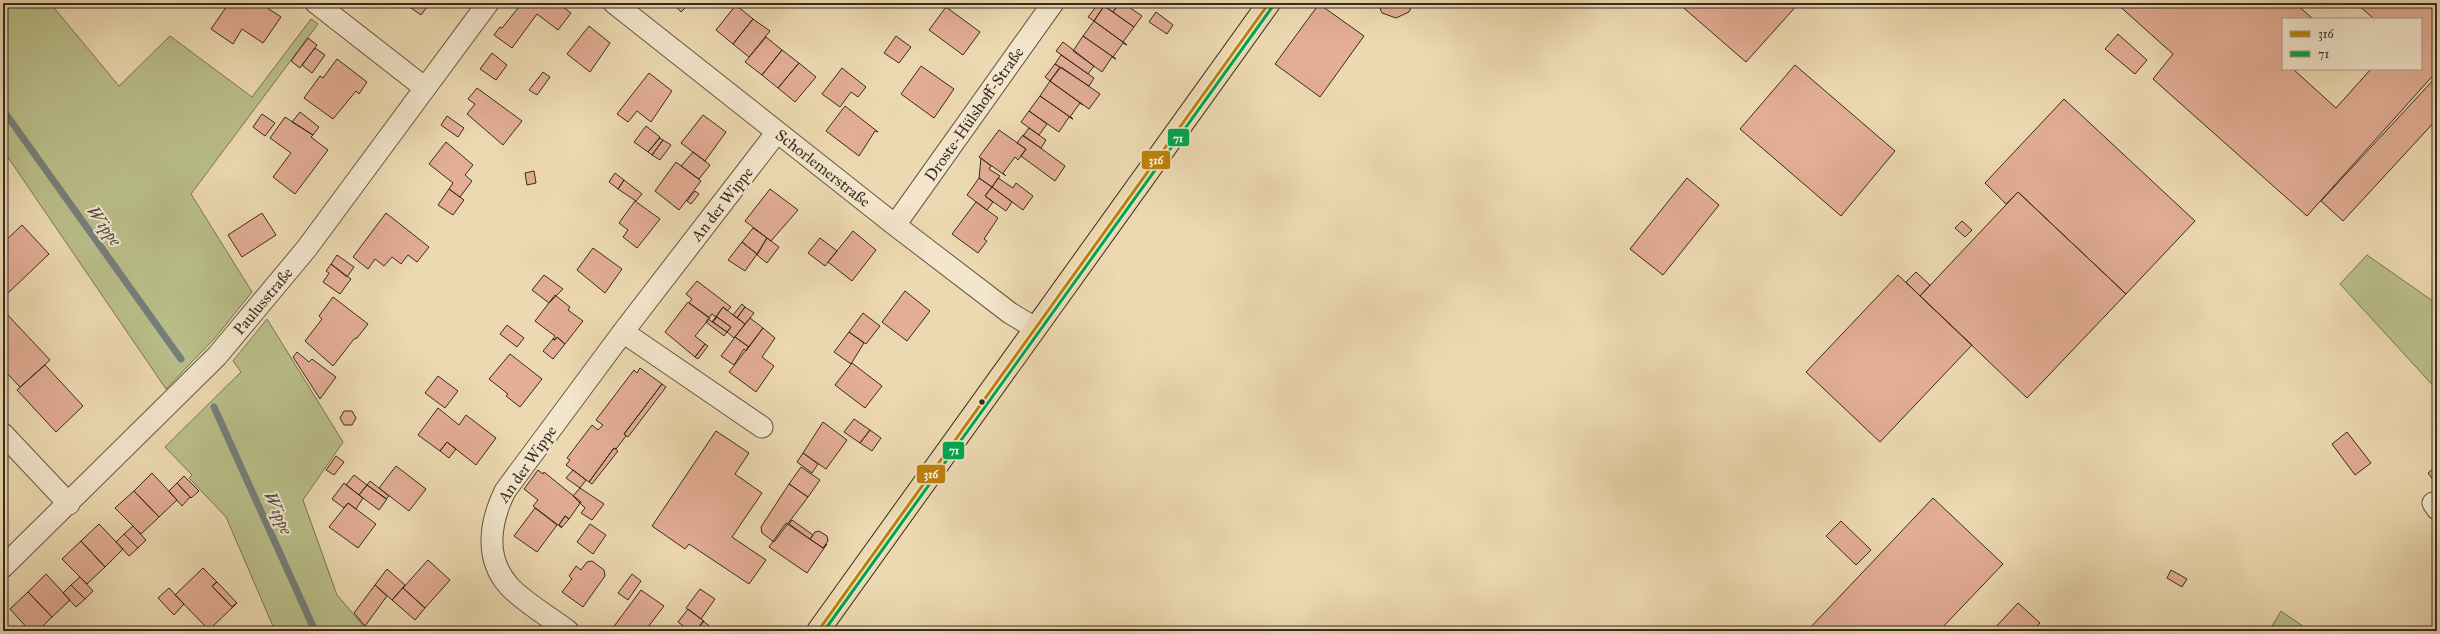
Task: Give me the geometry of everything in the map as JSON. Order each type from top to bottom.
[{"type":"main road","points":[[818,631],[1270,3]]},
{"type":"street","points":[[316,3],[425,88]]},
{"type":"street","name":"Paulusstraße","points":[[3,567],[69,504],[208,366],[307,248],[488,3]]},
{"type":"street","name":"Schorlemerstraße","points":[[614,3],[896,225],[1010,313],[1035,328]]},
{"type":"street","name":"Droste-Hülshoff-Straße","points":[[896,225],[1053,3]]},
{"type":"street","name":"An der Wippe","points":[[568,631],[510,587],[499,571],[493,553],[491,534],[495,512],[505,491],[623,332],[777,132]]},
{"type":"street","points":[[623,332],[762,426]]},
{"type":"street","points":[[3,434],[69,504]]},
{"type":"green space","points":[[3,3],[50,3],[119,86],[170,36],[252,97],[311,19],[318,24],[191,194],[252,292],[215,338],[166,389],[3,150]]},
{"type":"green space","points":[[2367,255],[2437,304],[2437,390],[2340,284]]},
{"type":"green space","points":[[267,319],[343,442],[303,500],[337,595],[368,631],[275,631],[226,517],[189,478],[192,475],[165,447],[241,372],[233,361]]},
{"type":"green space","points":[[2281,611],[2310,631],[2269,631]]},
{"type":"building","points":[[229,3],[260,3],[281,17],[263,43],[242,29],[233,44],[211,29]]},
{"type":"building","points":[[404,3],[430,3],[421,15]]},
{"type":"building","points":[[522,3],[558,3],[571,13],[558,30],[537,14],[512,48],[494,35],[500,27],[502,28]]},
{"type":"building","points":[[673,3],[688,3],[689,4],[681,12]]},
{"type":"building","points":[[1099,3],[1120,3],[1113,12],[1104,6],[1094,21],[1088,17]]},
{"type":"building","points":[[1120,3],[1123,3],[1142,16],[1134,27],[1113,12]]},
{"type":"building","points":[[1140,3],[1152,3],[1148,8]]},
{"type":"building","points":[[1378,3],[1413,3],[1409,12],[1396,18],[1382,13]]},
{"type":"building","points":[[1678,3],[1799,3],[1746,62]]},
{"type":"building","points":[[2116,3],[2295,3],[2312,18],[2282,18],[2282,70],[2294,70],[2336,108],[2370,70],[2422,70],[2422,18],[2373,18],[2356,3],[2437,3],[2437,71],[2307,216],[2153,79],[2173,54]]},
{"type":"building","points":[[1319,4],[1364,36],[1320,97],[1275,64]]},
{"type":"building","points":[[736,5],[753,19],[733,44],[716,30]]},
{"type":"building","points":[[1104,6],[1134,27],[1123,42],[1127,45],[1094,21]]},
{"type":"building","points":[[946,7],[980,32],[963,55],[929,30]]},
{"type":"building","points":[[1156,12],[1173,25],[1167,34],[1149,22]]},
{"type":"building","points":[[753,19],[770,31],[749,57],[733,44]]},
{"type":"building","points":[[1094,21],[1127,45],[1123,43],[1113,57],[1083,36]]},
{"type":"building","points":[[589,26],[610,43],[590,72],[567,54]]},
{"type":"building","points":[[2118,34],[2147,60],[2135,74],[2105,49]]},
{"type":"building","points":[[896,36],[911,47],[899,63],[884,53]]},
{"type":"building","points":[[1083,36],[1116,59],[1112,57],[1102,72],[1073,51]]},
{"type":"building","points":[[766,37],[782,50],[762,75],[745,62]]},
{"type":"building","points":[[308,38],[317,45],[300,68],[291,61]]},
{"type":"building","points":[[1063,42],[1094,66],[1088,74],[1056,51]]},
{"type":"building","points":[[315,48],[325,55],[312,73],[302,65]]},
{"type":"building","points":[[782,50],[799,63],[778,88],[762,75]]},
{"type":"building","points":[[492,53],[507,65],[496,80],[480,69]]},
{"type":"building","points":[[1061,55],[1094,78],[1089,86],[1055,64]]},
{"type":"building","points":[[337,59],[367,82],[359,94],[356,91],[333,119],[304,98],[320,76],[323,78]]},
{"type":"building","points":[[799,63],[816,77],[795,102],[778,88]]},
{"type":"building","points":[[1055,64],[1060,67],[1050,81],[1045,77]]},
{"type":"building","points":[[1795,65],[1895,151],[1841,216],[1740,129]]},
{"type":"building","points":[[921,66],[954,89],[934,118],[901,94]]},
{"type":"building","points":[[1061,67],[1100,94],[1089,109],[1050,81]]},
{"type":"building","points":[[842,68],[866,87],[858,97],[851,92],[840,107],[822,94]]},
{"type":"building","points":[[543,72],[550,77],[537,95],[529,90]]},
{"type":"building","points":[[649,73],[672,91],[651,122],[637,111],[628,122],[617,114]]},
{"type":"building","points":[[2437,76],[2437,119],[2343,221],[2321,201]]},
{"type":"building","points":[[1050,81],[1083,105],[1080,103],[1070,117],[1040,96]]},
{"type":"building","points":[[477,88],[522,121],[503,145],[467,114],[475,104],[468,99]]},
{"type":"building","points":[[1040,96],[1073,119],[1069,117],[1059,132],[1029,111]]},
{"type":"building","points":[[2064,99],[2195,221],[2126,294],[2018,192],[2006,204],[1985,183]]},
{"type":"building","points":[[845,106],[878,132],[875,131],[859,156],[826,131]]},
{"type":"building","points":[[1029,111],[1047,124],[1039,135],[1021,122]]},
{"type":"building","points":[[300,112],[319,127],[313,135],[292,122]]},
{"type":"building","points":[[262,114],[275,123],[265,136],[253,127]]},
{"type":"building","points":[[703,115],[726,132],[705,161],[681,143]]},
{"type":"building","points":[[447,116],[464,128],[458,137],[441,125]]},
{"type":"building","points":[[285,117],[313,135],[311,137],[328,150],[295,194],[273,177],[291,153],[270,138]]},
{"type":"building","points":[[646,126],[660,137],[648,152],[634,142]]},
{"type":"building","points":[[1029,128],[1046,140],[1041,148],[1023,136]]},
{"type":"building","points":[[999,130],[1026,149],[1018,160],[1015,157],[1003,173],[1006,176],[979,157]]},
{"type":"building","points":[[1023,135],[1065,166],[1055,181],[1021,156],[1026,149],[1017,143]]},
{"type":"building","points":[[660,138],[663,140],[652,155],[648,152]]},
{"type":"building","points":[[663,140],[671,145],[660,160],[652,155]]},
{"type":"building","points":[[446,142],[473,165],[465,175],[472,181],[460,197],[449,189],[453,183],[429,164]]},
{"type":"building","points":[[693,152],[710,165],[699,179],[681,166]]},
{"type":"building","points":[[981,158],[991,166],[989,169],[1000,176],[992,187],[979,178]]},
{"type":"building","points":[[676,162],[701,181],[679,210],[655,191]]},
{"type":"building","points":[[534,171],[536,183],[527,185],[525,173]]},
{"type":"building","points":[[615,173],[624,180],[618,189],[609,182]]},
{"type":"building","points":[[979,178],[992,187],[985,196],[993,202],[987,210],[967,195]]},
{"type":"building","points":[[998,178],[1013,188],[1016,183],[1033,196],[1023,210],[992,187]]},
{"type":"building","points":[[1687,178],[1719,205],[1663,275],[1630,249]]},
{"type":"building","points":[[624,180],[642,194],[636,201],[618,189]]},
{"type":"building","points":[[992,187],[1012,202],[1006,211],[985,196]]},
{"type":"building","points":[[449,189],[464,200],[453,215],[438,205]]},
{"type":"building","points":[[770,189],[798,210],[771,241],[745,221]]},
{"type":"building","points":[[695,191],[699,194],[691,204],[687,201]]},
{"type":"building","points":[[2018,192],[2126,294],[2027,398],[1920,296]]},
{"type":"building","points":[[635,201],[660,219],[637,248],[623,237],[628,230],[619,223]]},
{"type":"building","points":[[976,202],[998,218],[984,239],[987,241],[978,253],[952,234]]},
{"type":"building","points":[[262,213],[276,235],[242,257],[228,235]]},
{"type":"building","points":[[386,213],[429,247],[417,262],[408,255],[401,264],[392,257],[384,266],[375,259],[368,269],[353,257]]},
{"type":"building","points":[[1962,221],[1972,230],[1965,237],[1955,228]]},
{"type":"building","points":[[22,225],[49,254],[7,294],[3,290],[3,243]]},
{"type":"building","points":[[753,228],[767,238],[757,254],[742,242]]},
{"type":"building","points":[[853,231],[876,250],[852,281],[828,262]]},
{"type":"building","points":[[767,238],[779,247],[767,263],[757,255]]},
{"type":"building","points":[[820,238],[837,251],[825,266],[808,253]]},
{"type":"building","points":[[742,242],[757,254],[745,271],[728,260]]},
{"type":"building","points":[[593,248],[622,269],[605,293],[577,270]]},
{"type":"building","points":[[337,255],[354,267],[347,277],[331,264]]},
{"type":"building","points":[[331,264],[351,279],[340,294],[323,282],[329,273],[326,271]]},
{"type":"building","points":[[1916,272],[1930,285],[1920,296],[1906,282]]},
{"type":"building","points":[[544,275],[563,289],[549,303],[532,290]]},
{"type":"building","points":[[1898,275],[1972,345],[1880,442],[1806,372]]},
{"type":"building","points":[[697,281],[731,307],[727,311],[723,307],[716,317],[712,314],[709,318],[689,303],[692,299],[686,294]]},
{"type":"building","points":[[3,290],[7,294],[3,298]]},
{"type":"building","points":[[905,291],[930,311],[907,341],[882,322]]},
{"type":"building","points":[[555,295],[570,307],[568,310],[583,321],[565,344],[557,337],[555,340],[553,339],[555,336],[535,321]]},
{"type":"building","points":[[333,297],[368,324],[333,366],[305,341],[322,319],[319,316]]},
{"type":"building","points":[[688,302],[710,318],[695,336],[705,344],[695,357],[665,332]]},
{"type":"building","points":[[742,304],[745,307],[737,318],[733,315]]},
{"type":"building","points":[[723,307],[745,324],[734,338],[727,332],[731,327],[717,317],[712,322]]},
{"type":"building","points":[[745,307],[754,313],[745,324],[737,318]]},
{"type":"building","points":[[3,310],[50,360],[20,387],[3,369]]},
{"type":"building","points":[[863,313],[880,326],[866,344],[849,332]]},
{"type":"building","points":[[717,317],[731,327],[727,332],[713,322]]},
{"type":"building","points":[[750,318],[763,328],[749,347],[735,337]]},
{"type":"building","points":[[708,319],[727,332],[724,336],[706,322]]},
{"type":"building","points":[[507,325],[524,338],[517,347],[500,334]]},
{"type":"building","points":[[763,328],[775,338],[762,357],[774,366],[756,392],[729,372]]},
{"type":"building","points":[[849,332],[864,343],[851,364],[834,352]]},
{"type":"building","points":[[557,337],[565,344],[553,359],[543,351],[553,339],[555,340]]},
{"type":"building","points":[[735,337],[749,347],[746,351],[744,349],[734,365],[721,356]]},
{"type":"building","points":[[705,344],[708,346],[698,359],[695,357]]},
{"type":"building","points":[[297,352],[309,362],[312,359],[336,377],[320,399],[293,357]]},
{"type":"building","points":[[510,354],[542,379],[520,407],[506,396],[508,394],[489,379]]},
{"type":"building","points":[[852,363],[882,386],[865,408],[835,385]]},
{"type":"building","points":[[45,365],[83,406],[56,432],[17,390]]},
{"type":"building","points":[[640,368],[662,384],[624,434],[626,436],[616,449],[614,448],[589,482],[566,465],[570,460],[567,458],[592,425],[598,430],[603,425],[596,420],[634,370],[637,373]]},
{"type":"building","points":[[438,376],[458,391],[445,408],[425,393]]},
{"type":"building","points":[[662,384],[666,387],[628,437],[624,434]]},
{"type":"building","points":[[438,408],[459,425],[466,415],[496,438],[476,465],[447,442],[440,451],[418,435]]},
{"type":"building","points":[[344,411],[352,411],[356,418],[352,425],[344,425],[340,418]]},
{"type":"building","points":[[854,419],[870,430],[860,443],[844,432]]},
{"type":"building","points":[[823,422],[847,440],[826,469],[803,453]]},
{"type":"building","points":[[870,430],[881,438],[872,451],[860,443]]},
{"type":"building","points":[[716,431],[749,453],[735,474],[762,493],[732,537],[766,560],[749,584],[689,544],[685,549],[652,526]]},
{"type":"building","points":[[2347,432],[2371,463],[2355,475],[2332,444]]},
{"type":"building","points":[[447,442],[456,449],[449,458],[440,451]]},
{"type":"building","points":[[614,448],[618,451],[592,484],[589,482]]},
{"type":"building","points":[[803,453],[818,464],[812,473],[797,462]]},
{"type":"building","points":[[336,456],[344,462],[334,475],[326,470]]},
{"type":"building","points":[[396,466],[426,489],[409,511],[379,488]]},
{"type":"building","points":[[2437,466],[2437,485],[2428,473]]},
{"type":"building","points":[[801,467],[820,480],[808,497],[789,484]]},
{"type":"building","points":[[538,470],[543,474],[544,472],[581,502],[569,519],[565,516],[559,525],[562,528],[533,506],[538,500],[524,489]]},
{"type":"building","points":[[573,470],[586,480],[580,488],[566,478]]},
{"type":"building","points":[[152,473],[177,500],[159,517],[134,491]]},
{"type":"building","points":[[354,475],[367,485],[359,495],[346,485]]},
{"type":"building","points":[[184,476],[199,491],[191,498],[177,483]]},
{"type":"building","points":[[3,481],[8,487],[3,491]]},
{"type":"building","points":[[370,481],[389,496],[386,499],[367,485]]},
{"type":"building","points":[[177,483],[190,497],[182,506],[169,491]]},
{"type":"building","points":[[344,483],[363,498],[356,509],[348,503],[344,508],[332,499]]},
{"type":"building","points":[[789,484],[808,497],[774,542],[762,533],[761,527]]},
{"type":"building","points":[[367,485],[387,499],[379,510],[359,495]]},
{"type":"building","points":[[580,488],[604,504],[592,520],[581,513],[585,508],[573,496]]},
{"type":"building","points":[[134,491],[159,517],[141,534],[115,508]]},
{"type":"building","points":[[1933,498],[2003,564],[1939,631],[1807,631]]},
{"type":"building","points":[[348,503],[376,524],[358,548],[329,527]]},
{"type":"building","points":[[535,508],[557,525],[537,552],[514,536]]},
{"type":"building","points":[[565,516],[569,519],[562,527],[559,525]]},
{"type":"building","points":[[792,520],[813,535],[810,539],[789,524]]},
{"type":"building","points":[[1841,521],[1871,550],[1856,565],[1826,536]]},
{"type":"building","points":[[786,523],[823,548],[827,544],[807,573],[769,547]]},
{"type":"building","points":[[99,524],[123,549],[105,567],[81,541]]},
{"type":"building","points":[[590,524],[606,535],[593,554],[577,542]]},
{"type":"building","points":[[133,526],[146,540],[138,548],[124,534]]},
{"type":"building","points":[[819,531],[827,536],[828,541],[823,548],[810,539],[815,532]]},
{"type":"building","points":[[124,534],[138,548],[129,556],[116,542]]},
{"type":"building","points":[[81,541],[105,567],[87,584],[62,559]]},
{"type":"building","points":[[428,560],[450,580],[425,608],[403,588]]},
{"type":"building","points":[[592,561],[604,570],[605,576],[583,607],[562,592],[572,579],[569,576],[576,566],[581,570],[587,562]]},
{"type":"building","points":[[203,568],[217,582],[212,586],[232,607],[237,603],[209,630],[175,595]]},
{"type":"building","points":[[387,569],[405,585],[392,600],[375,585]]},
{"type":"building","points":[[2171,570],[2187,579],[2182,587],[2167,578]]},
{"type":"building","points":[[46,574],[70,600],[52,617],[28,592]]},
{"type":"building","points":[[632,574],[641,581],[628,600],[618,593]]},
{"type":"building","points":[[80,577],[93,591],[85,599],[71,585]]},
{"type":"building","points":[[217,582],[237,603],[232,607],[212,586]]},
{"type":"building","points":[[71,585],[85,599],[76,607],[63,593]]},
{"type":"building","points":[[375,585],[387,596],[365,626],[354,613]]},
{"type":"building","points":[[169,588],[184,604],[174,615],[158,598]]},
{"type":"building","points":[[403,588],[425,608],[415,620],[392,600]]},
{"type":"building","points":[[700,589],[715,599],[701,619],[686,608]]},
{"type":"building","points":[[641,590],[664,606],[645,631],[615,631],[612,629]]},
{"type":"building","points":[[28,592],[52,617],[38,631],[30,631],[10,609]]},
{"type":"building","points":[[2018,603],[2040,623],[2032,631],[1992,631]]},
{"type":"building","points":[[688,609],[704,621],[696,631],[690,631],[678,622]]},
{"type":"building","points":[[703,621],[716,631],[696,631]]},
{"type":"waterway","name":"Wippe","points":[[3,110],[181,359]]},
{"type":"waterway","name":"Wippe","points":[[214,407],[315,631]]},
{"type":"transit line","name":"316","points":[[818,631],[1269,3]]},
{"type":"transit line","name":"71","points":[[824,631],[1273,6]]}]
